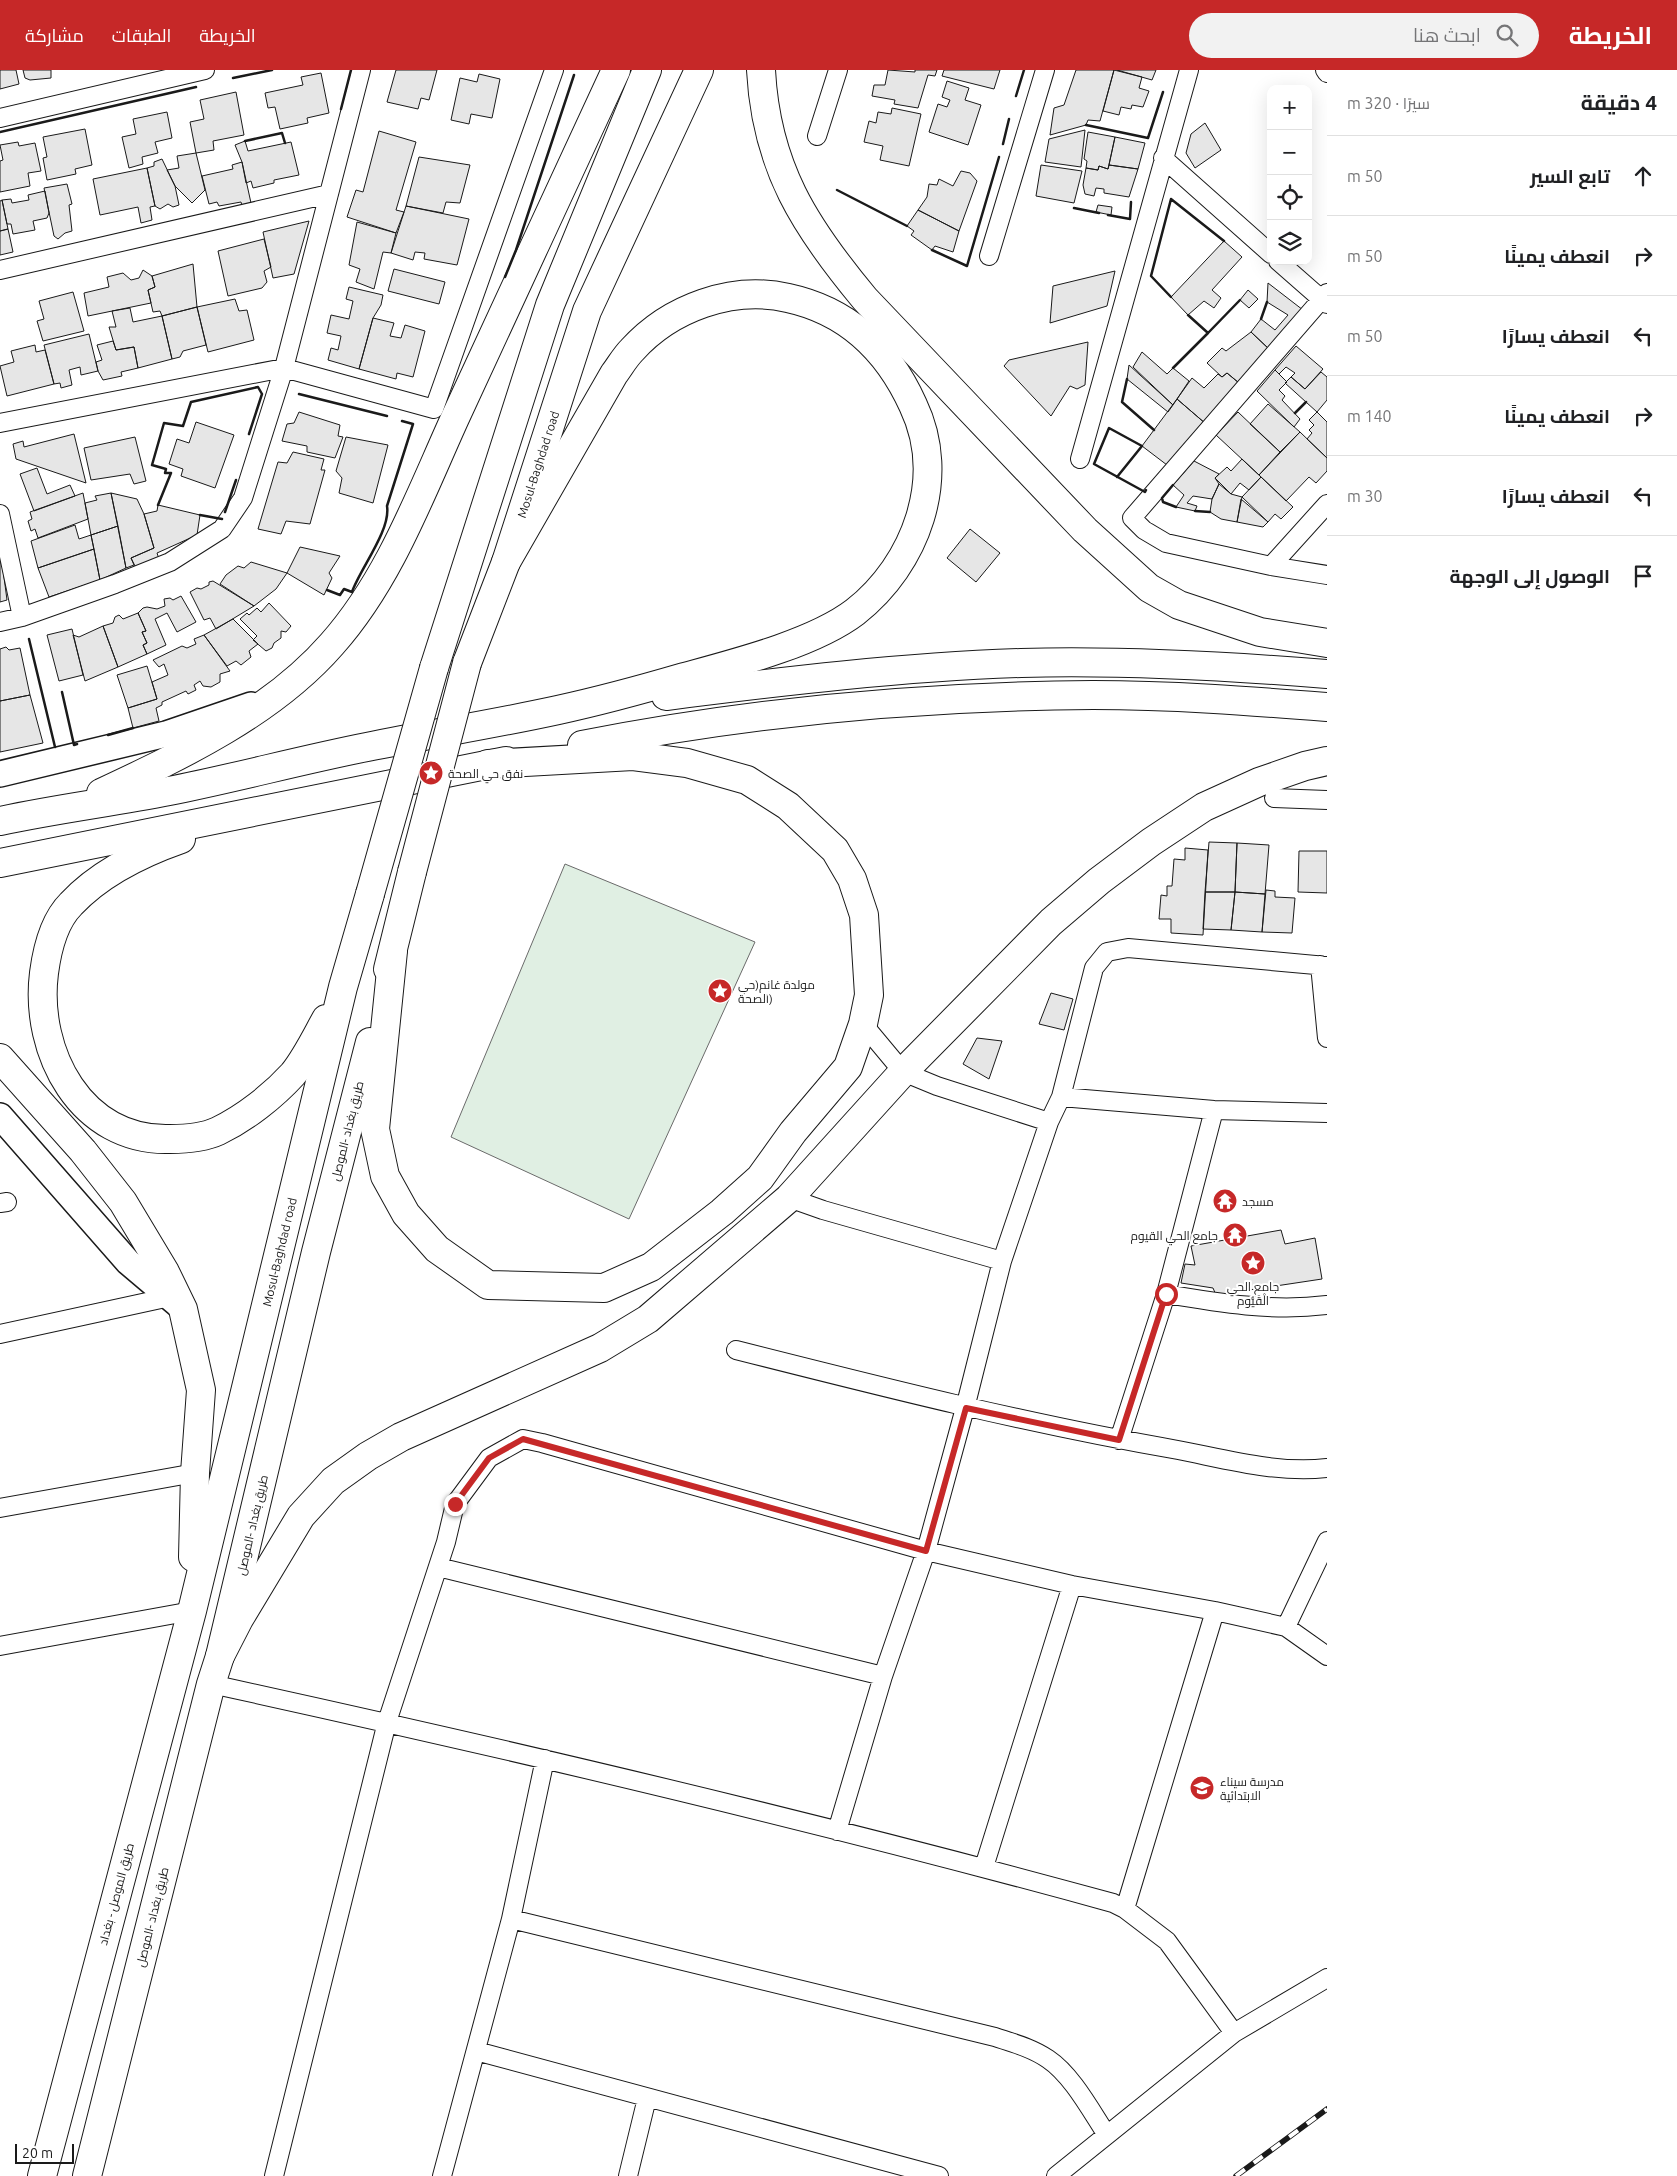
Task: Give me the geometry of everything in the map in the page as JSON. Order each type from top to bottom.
[{"type":"highway","points":[[60,808],[101,793],[198,747],[276,695],[303,673],[332,645],[360,609],[401,534],[616,70]]},
{"type":"highway","name":"Mosul-Baghdad road","points":[[192,1611],[344,987],[434,668],[550,305],[647,70]]},
{"type":"highway","name":"Mosul-Baghdad road","points":[[412,872],[467,663],[506,562],[587,311],[699,70]]},
{"type":"highway","points":[[761,70],[762,91],[770,134],[783,173],[797,206],[832,259],[865,299],[1085,530],[1149,588],[1179,605],[1260,632],[1327,643]]},
{"type":"highway","points":[[506,562],[614,374],[632,350],[653,331],[674,316],[715,299],[740,294],[785,297],[811,304],[851,324],[871,341],[886,360],[915,408],[924,439],[927,480],[924,506],[918,528],[907,552],[892,574],[854,613],[826,629],[738,662],[558,710]]},
{"type":"highway","points":[[0,821],[60,808],[167,792],[364,748],[558,710],[802,679],[956,666],[1090,663],[1232,668],[1327,674]]},
{"type":"highway","points":[[0,863],[648,732],[703,724],[806,712],[937,701],[1093,695],[1230,700],[1327,707]]},
{"type":"highway","points":[[393,951],[374,1129],[384,1176],[406,1214],[438,1249],[488,1285],[604,1288],[651,1267],[722,1212],[760,1178],[793,1132],[848,1067],[863,1024],[869,995],[864,915],[852,879],[835,850],[788,806],[747,780],[687,763],[633,756],[488,764]]},
{"type":"highway","points":[[220,1656],[239,1619],[301,1516],[333,1481],[368,1456],[401,1437],[600,1348],[648,1319],[788,1198],[903,1072],[1051,922],[1150,842],[1204,807],[1259,782],[1305,766],[1327,761]]},
{"type":"highway","points":[[274,808],[176,841],[134,858],[97,880],[70,905],[54,931],[46,961],[42,993],[45,1029],[54,1060],[69,1086],[87,1109],[113,1126],[137,1136],[162,1140],[191,1138],[217,1132],[244,1115],[274,1092],[293,1073],[311,1047],[344,987]]},
{"type":"highway","name":"طريق بغداد -الموصل","points":[[87,2176],[211,1684],[220,1656],[316,1252],[412,872]]},
{"type":"highway","points":[[0,1058],[84,1151],[122,1202],[165,1272],[177,1303],[201,1390],[195,1473],[192,1611]]},
{"type":"highway","name":"طريق الموصل - بغداد","points":[[42,2176],[192,1611]]},
{"type":"main road","points":[[0,774],[166,734],[210,720],[276,695]]},
{"type":"main road","points":[[0,1116],[128,1262],[177,1303]]},
{"type":"street","points":[[0,118],[205,70]]},
{"type":"street","points":[[0,622],[22,617],[170,562],[222,529],[243,498],[284,368],[362,70]]},
{"type":"street","points":[[0,423],[284,368],[434,409],[554,70]]},
{"type":"street","points":[[817,136],[838,70]]},
{"type":"street","points":[[989,256],[1045,70]]},
{"type":"street","points":[[1080,459],[1189,70]]},
{"type":"street","points":[[1163,158],[1267,250]]},
{"type":"street","points":[[0,270],[329,194]]},
{"type":"street","points":[[1283,265],[1325,299],[1132,518],[1144,530],[1166,543],[1271,566],[1327,575]]},
{"type":"street","points":[[1271,566],[1327,504]]},
{"type":"street","points":[[0,514],[22,617]]},
{"type":"street","points":[[1274,798],[1327,800]]},
{"type":"street","points":[[837,1831],[883,1676],[926,1551],[966,1408],[1002,1261],[1050,1122],[1061,1097],[1094,968],[1107,952],[1128,948],[1323,965],[1327,1038]]},
{"type":"street","points":[[863,1024],[903,1072],[937,1086],[1050,1122]]},
{"type":"street","points":[[1061,1097],[1214,1110],[1327,1113]]},
{"type":"street","points":[[1119,1440],[1166,1294],[1214,1110]]},
{"type":"street","points":[[788,1198],[823,1210],[1002,1261]]},
{"type":"street","points":[[1166,1294],[1258,1306],[1303,1308],[1327,1304]]},
{"type":"street","points":[[0,1334],[177,1303]]},
{"type":"street","points":[[736,1350],[966,1408],[1119,1440],[1276,1467],[1327,1468]]},
{"type":"street","points":[[274,2176],[387,1722],[446,1542],[455,1504],[489,1458],[523,1439],[926,1551],[1072,1585],[1215,1611],[1286,1628],[1327,1656]]},
{"type":"street","points":[[0,1508],[195,1473]]},
{"type":"street","points":[[1286,1628],[1327,1541]]},
{"type":"street","points":[[438,1567],[883,1676]]},
{"type":"street","points":[[984,1868],[1072,1585]]},
{"type":"street","points":[[0,1646],[192,1611]]},
{"type":"street","points":[[1125,1909],[1215,1611]]},
{"type":"street","points":[[211,1684],[545,1759],[1113,1902],[1125,1909],[1167,1942],[1234,2033]]},
{"type":"street","points":[[442,2176],[511,1919],[545,1759]]},
{"type":"street","points":[[511,1919],[995,2037],[1029,2049],[1050,2060],[1072,2083],[1107,2135]]},
{"type":"street","points":[[1056,2176],[1234,2033],[1327,1978]]},
{"type":"street","points":[[476,2051],[939,2176]]},
{"type":"street","points":[[628,2176],[648,2098]]},
{"type":"green space","points":[[565,864],[755,942],[629,1219],[451,1137]]},
{"type":"building","points":[[0,70],[16,70],[19,84],[0,89]]},
{"type":"building","points":[[23,70],[51,70],[51,78],[30,80],[25,78]]},
{"type":"building","points":[[396,70],[437,70],[429,100],[421,98],[418,109],[387,102]]},
{"type":"building","points":[[888,70],[915,72],[915,70],[937,70],[935,76],[928,75],[918,108],[894,104],[895,100],[872,96],[874,85],[885,85]]},
{"type":"building","points":[[944,70],[1000,70],[994,89],[942,76]]},
{"type":"building","points":[[1076,70],[1114,70],[1100,121],[1088,120],[1086,125],[1050,135],[1054,108],[1064,105]]},
{"type":"building","points":[[1114,70],[1142,77],[1139,88],[1149,91],[1143,107],[1132,105],[1131,109],[1121,107],[1119,115],[1103,111]]},
{"type":"building","points":[[1117,70],[1156,70],[1152,80]]},
{"type":"building","points":[[321,73],[329,113],[307,118],[308,123],[280,129],[275,107],[268,108],[265,93],[303,85],[301,77]]},
{"type":"building","points":[[479,74],[500,79],[492,118],[471,114],[469,124],[451,120],[460,78],[477,82]]},
{"type":"building","points":[[947,81],[969,88],[965,100],[981,105],[968,145],[929,132],[938,104],[947,107],[950,100],[942,97]]},
{"type":"building","points":[[236,92],[244,135],[213,141],[214,150],[196,153],[190,122],[204,119],[200,100]]},
{"type":"building","points":[[892,108],[921,114],[909,166],[880,160],[883,146],[864,142],[869,121],[876,123],[878,112],[891,114]]},
{"type":"building","points":[[167,112],[172,138],[155,142],[158,153],[142,157],[143,164],[129,168],[122,137],[136,134],[133,119]]},
{"type":"building","points":[[1205,123],[1221,150],[1195,168],[1186,153],[1191,134]]},
{"type":"building","points":[[85,129],[92,165],[75,169],[76,174],[47,180],[43,158],[47,157],[43,137]]},
{"type":"building","points":[[1085,130],[1081,167],[1045,162],[1049,139]]},
{"type":"building","points":[[379,131],[416,142],[396,210],[404,212],[396,233],[347,217],[356,190],[363,192]]},
{"type":"building","points":[[1088,132],[1115,137],[1108,169],[1099,166],[1098,170],[1086,168],[1087,161],[1084,159]]},
{"type":"building","points":[[1115,137],[1145,143],[1138,169],[1109,165]]},
{"type":"building","points":[[245,141],[248,151],[291,142],[299,175],[274,180],[274,183],[253,188],[251,181],[246,183],[242,162],[235,145]]},
{"type":"building","points":[[18,142],[19,146],[35,143],[41,171],[28,173],[30,186],[0,192],[0,161],[3,160],[0,145]]},
{"type":"building","points":[[196,153],[205,190],[192,203],[175,186],[167,170],[179,168],[177,156]]},
{"type":"building","points":[[419,157],[470,165],[460,203],[446,202],[443,213],[406,206]]},
{"type":"building","points":[[162,159],[175,186],[179,205],[173,207],[168,204],[160,209],[155,206],[147,168],[154,166],[154,162]]},
{"type":"building","points":[[242,162],[251,203],[242,206],[241,202],[219,206],[217,202],[209,204],[202,176],[233,169],[232,165]]},
{"type":"building","points":[[1041,165],[1082,171],[1074,203],[1036,196]]},
{"type":"building","points":[[1109,165],[1138,169],[1129,197],[1104,193],[1104,189],[1096,188],[1094,196],[1085,194],[1083,185],[1086,168],[1098,170],[1099,166],[1108,169]]},
{"type":"building","points":[[147,168],[155,206],[150,207],[152,220],[141,223],[138,207],[100,215],[93,179]]},
{"type":"building","points":[[961,171],[970,173],[977,181],[959,231],[918,210],[927,197],[929,184],[937,185],[939,179],[953,186]]},
{"type":"building","points":[[67,184],[72,204],[69,205],[72,231],[65,233],[58,239],[54,236],[44,188]]},
{"type":"building","points":[[45,191],[49,213],[47,218],[33,221],[35,230],[13,234],[11,224],[7,224],[2,200],[11,199],[12,203],[29,200],[28,195]]},
{"type":"building","points":[[2,200],[8,229],[0,231],[0,201]]},
{"type":"building","points":[[1098,205],[1112,207],[1111,215],[1096,212]]},
{"type":"building","points":[[406,206],[469,219],[457,265],[424,259],[425,253],[415,252],[413,260],[391,253]]},
{"type":"building","points":[[918,210],[959,231],[953,252],[935,246],[932,250],[911,235],[914,231],[907,226]]},
{"type":"building","points":[[309,221],[294,274],[273,278],[263,232]]},
{"type":"building","points":[[357,222],[396,233],[391,253],[383,252],[374,289],[356,282],[360,269],[349,265]]},
{"type":"building","points":[[8,229],[13,252],[0,255],[0,231]]},
{"type":"building","points":[[264,239],[271,267],[264,271],[267,282],[262,288],[228,296],[218,251]]},
{"type":"building","points":[[1224,241],[1242,257],[1212,290],[1221,298],[1214,308],[1204,301],[1188,315],[1171,297]]},
{"type":"building","points":[[193,264],[197,307],[162,316],[160,311],[153,312],[148,290],[155,287],[152,276]]},
{"type":"building","points":[[394,269],[445,282],[439,304],[388,291]]},
{"type":"building","points":[[143,270],[152,276],[155,287],[148,290],[151,303],[88,316],[84,293],[109,287],[107,277],[123,273],[131,280],[139,278]]},
{"type":"building","points":[[1115,271],[1107,306],[1050,323],[1053,286]]},
{"type":"building","points":[[1268,283],[1303,310],[1270,350],[1251,332],[1261,319],[1275,330],[1288,315],[1267,302]]},
{"type":"building","points":[[349,287],[383,295],[381,305],[373,318],[359,369],[328,360],[331,348],[338,350],[341,336],[327,333],[331,315],[349,319],[353,301],[346,299]]},
{"type":"building","points":[[1248,290],[1258,299],[1249,308],[1240,300]]},
{"type":"building","points":[[73,292],[84,331],[43,341],[37,321],[44,319],[39,301]]},
{"type":"building","points":[[235,299],[239,311],[247,310],[254,340],[208,352],[197,307]]},
{"type":"building","points":[[197,307],[206,345],[183,351],[180,357],[172,359],[162,316]]},
{"type":"building","points":[[130,308],[133,322],[162,316],[172,359],[138,368],[134,347],[116,350],[109,327],[116,327],[112,311]]},
{"type":"building","points":[[373,318],[394,323],[390,336],[401,338],[405,325],[425,331],[413,377],[397,373],[396,379],[359,369]]},
{"type":"building","points":[[1251,332],[1270,350],[1239,383],[1227,373],[1222,377],[1207,363],[1222,348],[1226,351]]},
{"type":"building","points":[[89,334],[98,371],[81,375],[80,367],[69,370],[72,385],[61,388],[60,383],[54,384],[44,345]]},
{"type":"building","points":[[113,341],[116,350],[134,347],[138,368],[121,372],[122,376],[103,380],[96,362],[102,360],[97,345]]},
{"type":"building","points":[[1088,342],[1085,385],[1077,389],[1070,386],[1051,416],[1004,366],[1009,360]]},
{"type":"building","points":[[35,345],[36,352],[45,350],[54,384],[7,396],[0,366],[14,362],[11,351]]},
{"type":"building","points":[[1296,346],[1323,369],[1305,389],[1291,377],[1295,373],[1286,367],[1279,374],[1275,370]]},
{"type":"building","points":[[1142,352],[1167,374],[1173,368],[1189,381],[1173,405],[1133,367]]},
{"type":"building","points":[[1129,365],[1173,405],[1168,412],[1127,379]]},
{"type":"building","points":[[1275,370],[1287,382],[1279,390],[1285,396],[1282,400],[1300,419],[1294,427],[1257,391]]},
{"type":"building","points":[[1321,372],[1327,377],[1327,400],[1317,412],[1285,383],[1291,377],[1305,389]]},
{"type":"building","points":[[1227,373],[1239,383],[1206,424],[1177,399],[1192,378],[1204,388],[1218,374],[1222,377]]},
{"type":"building","points":[[1177,399],[1206,424],[1167,465],[1142,446]]},
{"type":"building","points":[[1268,404],[1300,432],[1280,452],[1250,424]]},
{"type":"building","points":[[299,412],[340,425],[338,436],[343,437],[335,458],[307,452],[307,446],[282,441],[287,424],[294,423]]},
{"type":"building","points":[[1238,412],[1280,452],[1259,475],[1216,435]]},
{"type":"building","points":[[1317,412],[1327,422],[1327,458],[1307,439],[1312,433],[1309,430],[1314,425],[1309,420]]},
{"type":"building","points":[[196,422],[234,435],[215,488],[181,476],[183,469],[169,464],[177,439],[189,443]]},
{"type":"building","points":[[1300,432],[1327,458],[1327,471],[1316,483],[1309,477],[1286,501],[1259,475]]},
{"type":"building","points":[[74,434],[86,483],[16,459],[13,444],[23,441],[24,447]]},
{"type":"building","points":[[135,437],[146,481],[134,484],[130,474],[91,480],[84,448]]},
{"type":"building","points":[[346,437],[388,445],[373,503],[339,493],[342,478],[336,471]]},
{"type":"building","points":[[293,452],[324,459],[321,470],[325,470],[310,524],[286,521],[281,534],[258,529],[278,462],[287,463]]},
{"type":"building","points":[[1242,459],[1261,477],[1249,490],[1240,483],[1231,494],[1215,478],[1227,467],[1231,471]]},
{"type":"building","points":[[1194,461],[1219,474],[1215,478],[1219,484],[1212,499],[1193,496],[1187,503],[1197,506],[1195,511],[1176,507],[1184,495],[1173,485]]},
{"type":"building","points":[[37,468],[47,494],[70,485],[75,496],[34,511],[20,474]]},
{"type":"building","points":[[1261,477],[1293,507],[1281,519],[1275,514],[1268,522],[1242,497]]},
{"type":"building","points":[[1219,484],[1231,494],[1242,497],[1237,522],[1221,519],[1210,512],[1212,499]]},
{"type":"building","points":[[83,493],[88,519],[38,538],[35,529],[31,531],[28,521],[32,519],[30,512]]},
{"type":"building","points":[[111,493],[137,499],[144,514],[154,548],[131,558],[134,565],[126,568]]},
{"type":"building","points":[[111,493],[118,526],[91,535],[85,503],[97,500],[95,496]]},
{"type":"building","points":[[1241,499],[1268,522],[1263,527],[1237,522]]},
{"type":"building","points":[[158,505],[200,515],[197,535],[157,553],[159,559],[136,568],[131,558],[154,548],[144,514],[157,511]]},
{"type":"building","points":[[75,525],[79,539],[91,535],[94,549],[38,568],[31,541]]},
{"type":"building","points":[[118,526],[126,568],[100,580],[91,535]]},
{"type":"building","points":[[970,529],[1000,553],[976,582],[947,558]]},
{"type":"building","points":[[300,547],[340,556],[329,573],[332,578],[324,595],[287,573]]},
{"type":"building","points":[[94,549],[100,580],[49,597],[38,568]]},
{"type":"building","points":[[2,562],[7,600],[0,602],[0,563]]},
{"type":"building","points":[[251,562],[287,573],[276,589],[254,606],[220,584],[226,575],[238,566],[244,568]]},
{"type":"building","points":[[213,581],[254,606],[216,629],[210,618],[204,620],[190,592],[197,588],[201,589]]},
{"type":"building","points":[[181,596],[196,622],[177,632],[167,613],[155,619],[166,645],[147,654],[143,645],[147,643],[142,632],[146,631],[138,613],[143,608],[157,609],[165,606],[164,599],[170,598],[173,600]]},
{"type":"building","points":[[269,603],[291,626],[286,632],[281,631],[281,638],[274,643],[272,648],[266,651],[253,640],[257,636],[240,619],[247,613],[249,615],[257,608],[261,612]]},
{"type":"building","points":[[138,613],[146,631],[142,632],[147,643],[143,645],[147,654],[118,667],[103,626],[113,623],[115,617],[119,615],[123,619]]},
{"type":"building","points":[[233,619],[258,644],[249,651],[251,657],[241,665],[236,661],[227,666],[204,635]]},
{"type":"building","points":[[103,626],[118,667],[85,681],[73,635],[79,637]]},
{"type":"building","points":[[72,629],[83,675],[59,681],[47,635]]},
{"type":"building","points":[[204,635],[230,671],[220,674],[220,682],[211,687],[203,686],[200,681],[194,685],[196,690],[188,694],[186,691],[162,702],[162,705],[156,708],[159,721],[133,728],[128,708],[157,699],[152,682],[168,675],[164,664],[159,667],[153,660],[182,646],[187,648],[196,644],[194,639]]},
{"type":"building","points":[[6,647],[9,650],[20,648],[30,695],[0,701],[0,649]]},
{"type":"building","points":[[147,666],[157,699],[128,708],[117,675]]},
{"type":"building","points":[[30,695],[43,743],[0,752],[0,701]]},
{"type":"building","points":[[1209,842],[1237,843],[1235,892],[1205,892]]},
{"type":"building","points":[[1237,843],[1269,845],[1265,894],[1235,892]]},
{"type":"building","points":[[1185,848],[1208,850],[1203,935],[1171,933],[1171,919],[1159,919],[1161,895],[1167,896],[1167,886],[1172,886],[1174,859],[1185,860]]},
{"type":"building","points":[[1299,851],[1327,851],[1327,893],[1298,892]]},
{"type":"building","points":[[1266,890],[1275,891],[1275,897],[1295,898],[1292,933],[1262,932]]},
{"type":"building","points":[[1205,892],[1235,892],[1231,930],[1203,929]]},
{"type":"building","points":[[1235,892],[1265,894],[1262,932],[1231,930]]},
{"type":"building","points":[[1051,993],[1073,999],[1064,1030],[1039,1024]]},
{"type":"building","points":[[977,1038],[1002,1041],[989,1079],[963,1064]]},
{"type":"building","points":[[1281,1230],[1285,1244],[1315,1238],[1322,1279],[1216,1295],[1213,1288],[1181,1283],[1185,1264],[1195,1265],[1191,1246]]},
{"type":"railway","points":[[1236,2176],[1327,2109]]},
{"type":"wall","points":[[233,78],[272,70]]},
{"type":"wall","points":[[341,109],[351,70]]},
{"type":"wall","points":[[1016,96],[1024,70]]},
{"type":"wall","points":[[505,277],[516,250],[574,75]]},
{"type":"wall","points":[[0,132],[196,87]]},
{"type":"wall","points":[[1086,125],[1148,138],[1163,92]]},
{"type":"wall","points":[[1003,144],[1009,119]]},
{"type":"wall","points":[[245,141],[282,133],[285,143]]},
{"type":"wall","points":[[932,250],[967,266],[999,157]]},
{"type":"wall","points":[[837,190],[907,226]]},
{"type":"wall","points":[[1171,297],[1151,276],[1171,199],[1224,241]]},
{"type":"wall","points":[[1108,215],[1130,219],[1131,202]]},
{"type":"wall","points":[[1074,208],[1099,213]]},
{"type":"wall","points":[[1188,315],[1208,333],[1240,300]]},
{"type":"wall","points":[[1261,319],[1267,302]]},
{"type":"wall","points":[[1173,368],[1208,333]]},
{"type":"wall","points":[[1127,379],[1122,402],[1154,430]]},
{"type":"wall","points":[[158,505],[171,473],[165,473],[166,469],[152,465],[164,423],[183,426],[191,402],[258,387],[262,394],[249,434]]},
{"type":"wall","points":[[299,394],[387,416]]},
{"type":"wall","points":[[1295,413],[1306,402]]},
{"type":"wall","points":[[327,590],[340,595],[344,589],[352,592],[380,538],[387,516],[387,506],[413,424],[402,421]]},
{"type":"wall","points":[[1117,477],[1142,446],[1109,428],[1094,464],[1145,492],[1146,490]]},
{"type":"wall","points":[[225,512],[236,480]]},
{"type":"wall","points":[[1173,485],[1162,498],[1163,502],[1176,507]]},
{"type":"wall","points":[[1195,511],[1210,512]]},
{"type":"wall","points":[[200,515],[222,519]]},
{"type":"wall","points":[[29,639],[55,747]]},
{"type":"wall","points":[[62,692],[74,745],[77,744]]},
{"type":"wall","points":[[108,735],[133,728]]},
{"type":"place","name":"نفق حي الصحة","points":[[431,773]]},
{"type":"place","name":"مولدة غانم(حي الصحة)","points":[[720,991]]},
{"type":"place","name":"مسجد","points":[[1225,1201]]},
{"type":"place","name":"جامع الحي القيوم","points":[[1235,1235]]},
{"type":"place","name":"جامع الحي الْقَيُّوم","points":[[1253,1263]]},
{"type":"place","name":"مدرسة سيناء الابتدائية","points":[[1202,1788]]},
{"type":"route","points":[[455,1504],[489,1458],[509,1445],[523,1439],[926,1551],[966,1408],[1119,1440],[1166,1294]]}]
